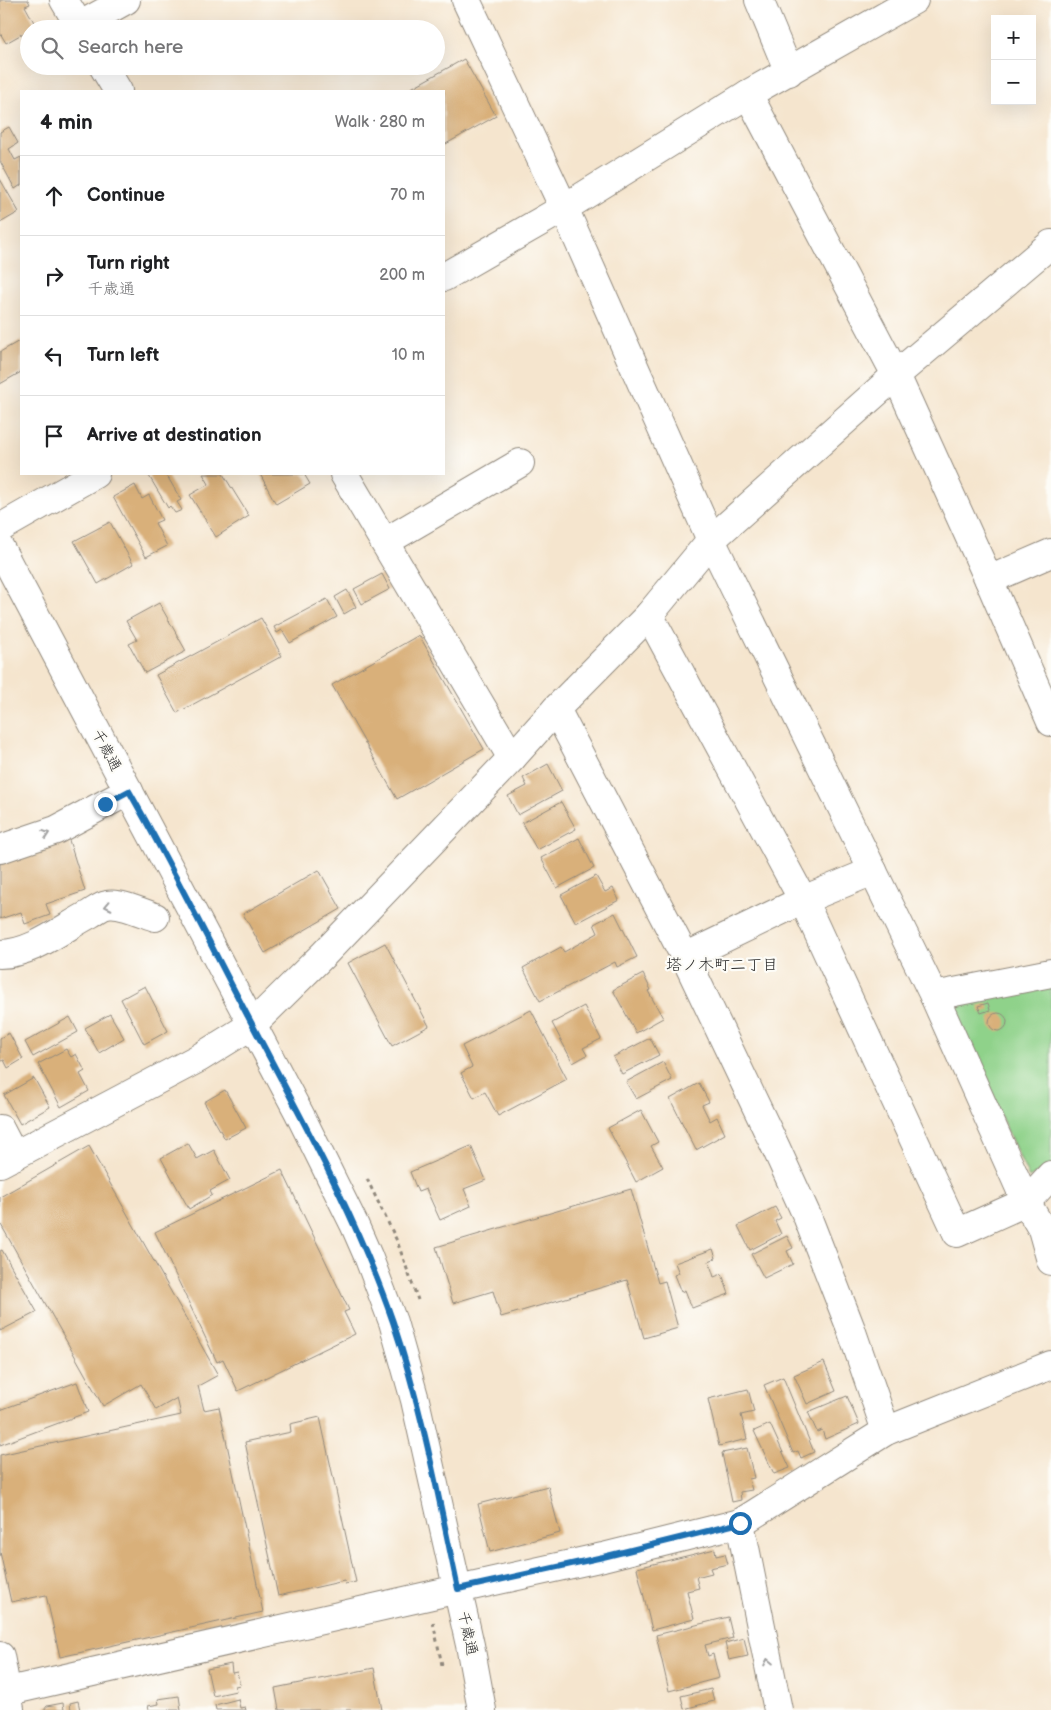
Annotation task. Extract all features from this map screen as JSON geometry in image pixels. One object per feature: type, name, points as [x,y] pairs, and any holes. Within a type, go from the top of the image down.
[{"type":"street","points":[[64,0],[75,20]]},
{"type":"street","points":[[93,20],[126,0]]},
{"type":"street","points":[[466,0],[564,208],[711,540],[934,996],[1026,1202],[1042,1229],[1051,1262]]},
{"type":"street","points":[[759,0],[789,72]]},
{"type":"street","points":[[445,275],[564,208],[748,94],[914,0]]},
{"type":"street","points":[[108,75],[117,90]]},
{"type":"street","points":[[748,94],[896,375],[1051,722]]},
{"type":"street","points":[[0,1129],[7,1159],[199,1058],[252,1025],[324,954],[512,758],[556,709],[650,615],[711,540],[896,375],[1051,244]]},
{"type":"street","points":[[385,542],[520,463]]},
{"type":"street","points":[[0,528],[94,475]]},
{"type":"street","points":[[345,475],[512,758]]},
{"type":"street","name":"千歳通","points":[[0,548],[308,1130],[354,1224],[393,1322],[416,1400],[458,1589],[482,1710]]},
{"type":"street","points":[[989,580],[1051,552]]},
{"type":"street","points":[[650,615],[803,900],[957,1233],[1026,1202],[1051,1175]]},
{"type":"street","points":[[556,709],[684,957],[808,1216],[851,1329],[886,1431]]},
{"type":"street","points":[[0,849],[56,830],[129,791]]},
{"type":"street","points":[[684,957],[803,900],[873,872]]},
{"type":"street","points":[[0,954],[8,954],[44,942],[66,927],[107,905],[118,905],[155,917]]},
{"type":"street","points":[[0,939],[36,929],[66,927]]},
{"type":"street","points":[[934,996],[1051,973]]},
{"type":"street","points":[[0,1656],[6,1698],[740,1523],[886,1431],[1051,1365]]},
{"type":"street","points":[[740,1523],[778,1710]]},
{"type":"path","points":[[416,1599],[419,1610],[428,1612],[431,1616],[443,1668]]},
{"type":"green space","points":[[1051,981],[1051,1166],[1029,1178],[952,1010],[957,1000]]},
{"type":"building","points":[[0,0],[28,0],[30,4],[25,6],[33,20],[20,20],[20,35],[6,43],[0,33]]},
{"type":"building","points":[[464,59],[496,116],[445,144],[445,90],[408,90],[435,75],[445,75],[445,69]]},
{"type":"building","points":[[9,127],[18,143],[9,149],[15,160],[20,158],[20,186],[15,189],[0,161],[0,132]]},
{"type":"building","points":[[0,179],[19,212],[0,223]]},
{"type":"building","points":[[20,341],[20,373],[0,384],[0,352]]},
{"type":"building","points":[[167,475],[181,500],[177,502],[182,510],[175,513],[170,506],[168,508],[149,476]]},
{"type":"building","points":[[204,475],[224,475],[249,516],[216,537],[190,495],[209,484]]},
{"type":"building","points":[[261,475],[305,475],[310,484],[276,504]]},
{"type":"building","points":[[135,485],[142,499],[149,495],[162,520],[155,523],[167,546],[146,557],[113,497]]},
{"type":"building","points":[[110,522],[133,564],[98,584],[74,541]]},
{"type":"building","points":[[382,574],[390,589],[362,604],[354,589]]},
{"type":"building","points":[[347,590],[356,607],[344,614],[335,597]]},
{"type":"building","points":[[327,599],[337,617],[290,643],[282,630],[277,633],[274,627]]},
{"type":"building","points":[[159,603],[186,651],[145,673],[129,644],[137,640],[126,621]]},
{"type":"building","points":[[261,618],[282,656],[177,713],[156,675]]},
{"type":"building","points":[[419,635],[484,749],[397,799],[332,685]]},
{"type":"building","points":[[548,764],[562,791],[518,815],[508,796],[527,786],[523,778]]},
{"type":"building","points":[[561,802],[576,829],[537,850],[522,823]]},
{"type":"building","points":[[68,837],[85,891],[46,904],[50,915],[25,924],[21,912],[0,919],[0,859]]},
{"type":"building","points":[[579,838],[594,868],[557,888],[541,858]]},
{"type":"building","points":[[319,870],[341,909],[265,953],[243,914]]},
{"type":"building","points":[[596,876],[605,892],[613,888],[619,900],[576,923],[561,895]]},
{"type":"building","points":[[615,913],[637,957],[617,967],[615,962],[540,1001],[523,968],[561,947],[564,952],[598,933],[594,924]]},
{"type":"building","points":[[385,943],[429,1026],[392,1046],[348,963]]},
{"type":"building","points":[[643,974],[651,990],[648,991],[663,1018],[636,1033],[613,990]]},
{"type":"building","points":[[145,986],[168,1031],[144,1044],[121,999]]},
{"type":"building","points":[[988,1003],[990,1010],[981,1013],[978,1006]]},
{"type":"building","points":[[584,1006],[601,1039],[583,1048],[587,1055],[573,1063],[552,1023]]},
{"type":"building","points":[[531,1010],[567,1079],[498,1116],[485,1092],[474,1098],[461,1073],[472,1067],[462,1046]]},
{"type":"building","points":[[998,1013],[1004,1016],[1007,1022],[1004,1028],[998,1031],[992,1028],[989,1022],[992,1016]]},
{"type":"building","points":[[110,1014],[124,1038],[99,1053],[85,1028]]},
{"type":"building","points":[[70,1017],[78,1032],[33,1057],[25,1042]]},
{"type":"building","points":[[9,1033],[23,1059],[8,1068],[4,1060],[0,1062],[0,1038]]},
{"type":"building","points":[[650,1038],[659,1055],[622,1074],[613,1057]]},
{"type":"building","points":[[66,1049],[71,1057],[76,1054],[85,1071],[80,1074],[89,1091],[61,1107],[38,1064]]},
{"type":"building","points":[[663,1062],[672,1080],[636,1099],[626,1082]]},
{"type":"building","points":[[34,1078],[50,1107],[20,1124],[4,1095]]},
{"type":"building","points":[[699,1083],[709,1102],[702,1105],[710,1121],[717,1117],[725,1134],[696,1150],[670,1099]]},
{"type":"building","points":[[225,1090],[246,1128],[225,1139],[204,1102]]},
{"type":"building","points":[[641,1110],[658,1142],[651,1146],[663,1167],[636,1182],[608,1128]]},
{"type":"building","points":[[188,1143],[197,1159],[214,1150],[230,1180],[210,1191],[212,1195],[189,1209],[161,1158]]},
{"type":"building","points":[[89,1146],[218,1375],[198,1386],[204,1410],[219,1407],[263,1612],[60,1657],[46,1595],[11,1602],[0,1552],[0,1455],[181,1415],[177,1398],[156,1410],[141,1384],[103,1406],[0,1223],[0,1197]]},
{"type":"building","points":[[471,1146],[486,1180],[464,1189],[471,1206],[440,1220],[426,1189],[418,1192],[410,1172]]},
{"type":"building","points":[[282,1170],[349,1310],[344,1312],[355,1334],[238,1391],[223,1359],[217,1362],[155,1232]]},
{"type":"building","points":[[631,1189],[658,1283],[665,1281],[678,1328],[644,1338],[627,1280],[501,1317],[493,1291],[453,1303],[436,1247]]},
{"type":"building","points":[[775,1207],[781,1218],[775,1221],[781,1234],[750,1250],[738,1226]]},
{"type":"building","points":[[787,1236],[793,1248],[787,1251],[793,1264],[764,1278],[751,1254]]},
{"type":"building","points":[[713,1249],[716,1258],[709,1261],[714,1277],[722,1274],[729,1294],[692,1308],[685,1290],[681,1292],[674,1275],[679,1273],[675,1263]]},
{"type":"building","points":[[2,1250],[37,1312],[0,1331],[0,1251]]},
{"type":"building","points":[[824,1362],[836,1391],[807,1404],[794,1375]]},
{"type":"building","points":[[783,1377],[814,1452],[801,1458],[798,1451],[793,1453],[764,1385]]},
{"type":"building","points":[[77,1382],[88,1412],[0,1445],[0,1410]]},
{"type":"building","points":[[748,1389],[754,1412],[741,1415],[747,1439],[719,1446],[708,1399]]},
{"type":"building","points":[[847,1396],[859,1424],[825,1439],[822,1430],[817,1432],[808,1412]]},
{"type":"building","points":[[320,1417],[356,1582],[345,1584],[344,1581],[278,1596],[245,1442],[291,1432],[290,1424]]},
{"type":"building","points":[[770,1424],[790,1468],[774,1474],[754,1431]]},
{"type":"building","points":[[747,1448],[754,1478],[749,1479],[752,1490],[740,1492],[741,1500],[732,1502],[722,1453]]},
{"type":"building","points":[[548,1486],[560,1533],[490,1552],[478,1504]]},
{"type":"building","points":[[715,1549],[716,1556],[725,1554],[728,1564],[710,1568],[712,1573],[696,1577],[699,1588],[687,1591],[694,1619],[652,1630],[637,1568]]},
{"type":"building","points":[[728,1617],[733,1638],[705,1645],[708,1656],[713,1654],[719,1678],[669,1691],[656,1635]]},
{"type":"building","points":[[744,1638],[748,1656],[729,1660],[725,1643]]},
{"type":"building","points":[[231,1664],[232,1673],[237,1672],[240,1685],[235,1686],[236,1691],[213,1696],[207,1669]]},
{"type":"building","points":[[374,1668],[382,1710],[279,1710],[275,1688]]},
{"type":"building","points":[[711,1689],[714,1701],[684,1709],[681,1696]]},
{"type":"building","points":[[179,1696],[181,1710],[149,1710],[148,1706],[159,1704],[158,1699]]},
{"type":"building","points":[[238,1699],[240,1708],[245,1707],[246,1710],[216,1710],[215,1705]]},
{"type":"building","points":[[78,1701],[80,1710],[71,1710],[70,1703]]},
{"type":"building","points":[[63,1703],[64,1710],[44,1710],[47,1706]]},
{"type":"district","name":"塔ノ木町二丁目","points":[[722,964]]},
{"type":"route","points":[[105,804],[129,791],[299,1113],[354,1224],[393,1322],[416,1400],[458,1589],[603,1557],[740,1523]]}]
